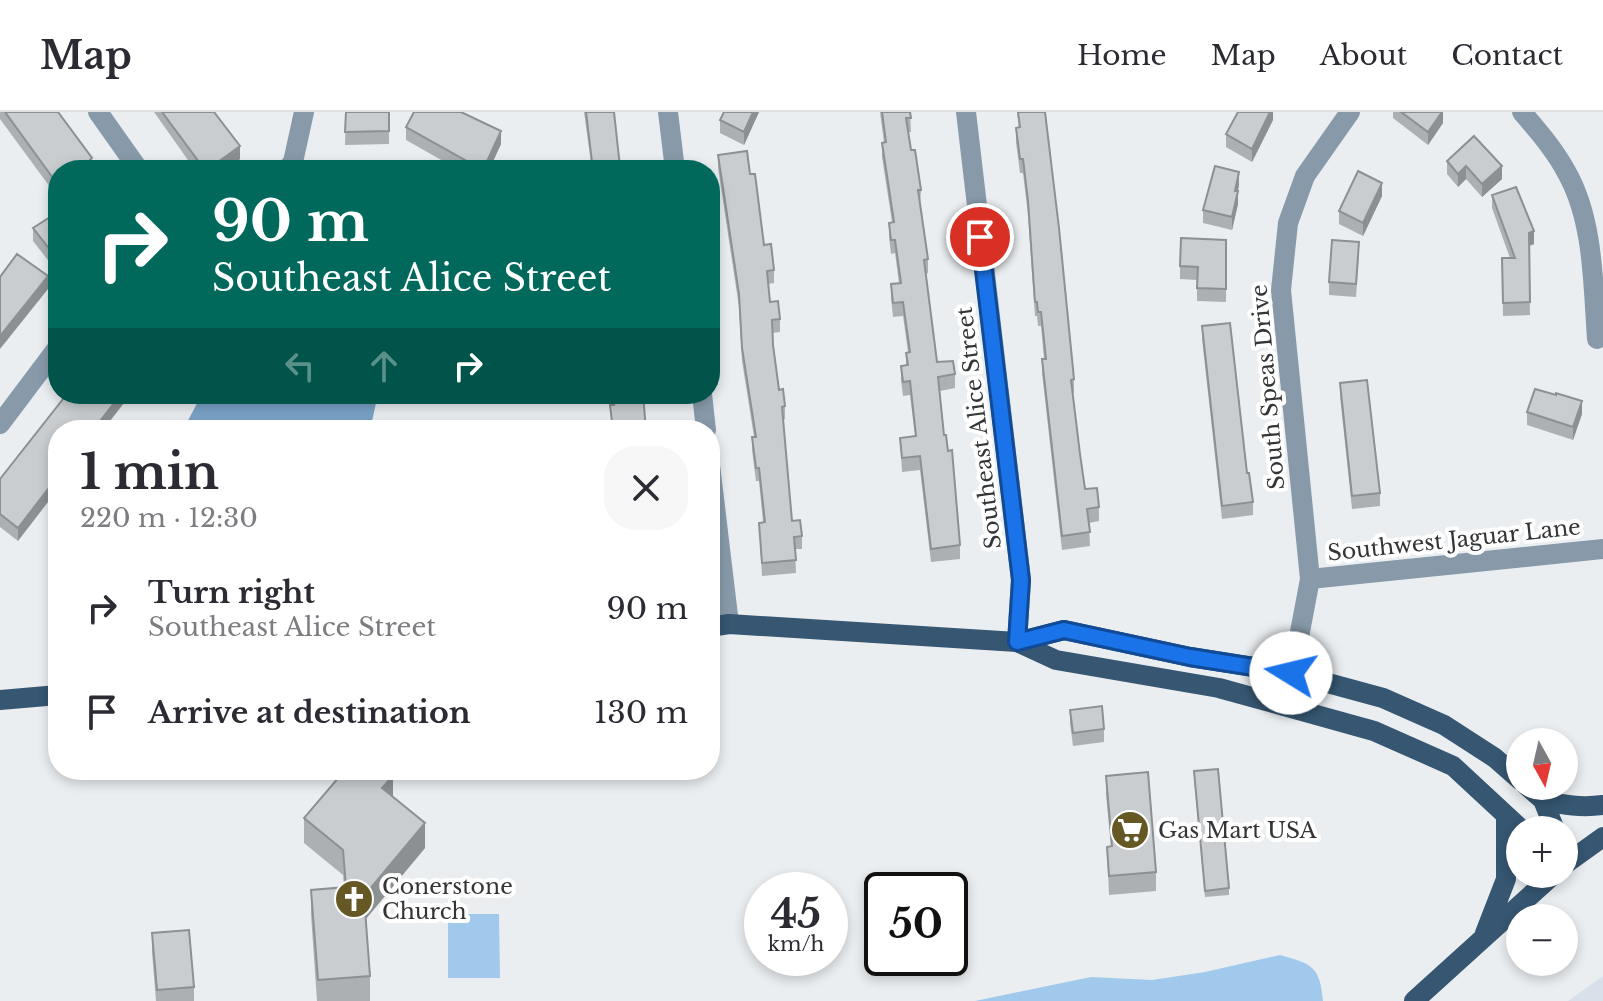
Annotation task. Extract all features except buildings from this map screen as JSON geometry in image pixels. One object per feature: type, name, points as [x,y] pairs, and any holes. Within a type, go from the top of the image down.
[{"type":"main road","points":[[720,625],[1017,642],[1064,630],[1190,657],[1291,673],[1383,698],[1444,725],[1506,768]]},
{"type":"main road","points":[[1017,642],[1056,660],[1219,688],[1374,731],[1453,766],[1506,816]]},
{"type":"main road","points":[[0,700],[48,696]]},
{"type":"main road","points":[[1555,800],[1575,807],[1603,805]]},
{"type":"main road","points":[[1578,853],[1603,837]]},
{"type":"main road","points":[[1482,940],[1506,879]]},
{"type":"main road","points":[[1414,1001],[1537,888]]},
{"type":"street","points":[[98,112],[132,160]]},
{"type":"street","points":[[297,160],[304,112]]},
{"type":"street","points":[[668,112],[674,160]]},
{"type":"street","name":"Southeast Alice Street","points":[[966,112],[1021,580],[1017,642]]},
{"type":"street","name":"South Speas Drive","points":[[1286,706],[1310,579],[1281,290],[1288,223],[1305,176],[1350,112]]},
{"type":"street","points":[[1522,112],[1548,142],[1569,175],[1583,212],[1593,279],[1597,339]]},
{"type":"street","points":[[0,424],[48,360]]},
{"type":"street","name":"Southwest Jaguar Lane","points":[[1310,579],[1603,549]]},
{"type":"shaded area","points":[[197,404],[376,404],[372,420],[188,420]]},
{"type":"shaded area","points":[[448,914],[499,914],[500,978],[448,978]]},
{"type":"shaded area","points":[[1280,955],[1313,969],[1320,981],[1323,1001],[975,1001],[1091,977],[1152,980]]},
{"type":"shaded area","points":[[1603,976],[1603,1001],[1568,1001]]},
{"type":"place","name":"Gas Mart USA","points":[[1130,830]]},
{"type":"place","name":"Conerstone Church","points":[[354,899]]},
{"type":"route","points":[[980,237],[1021,580],[1017,642],[1064,630],[1190,657],[1291,673]]}]
